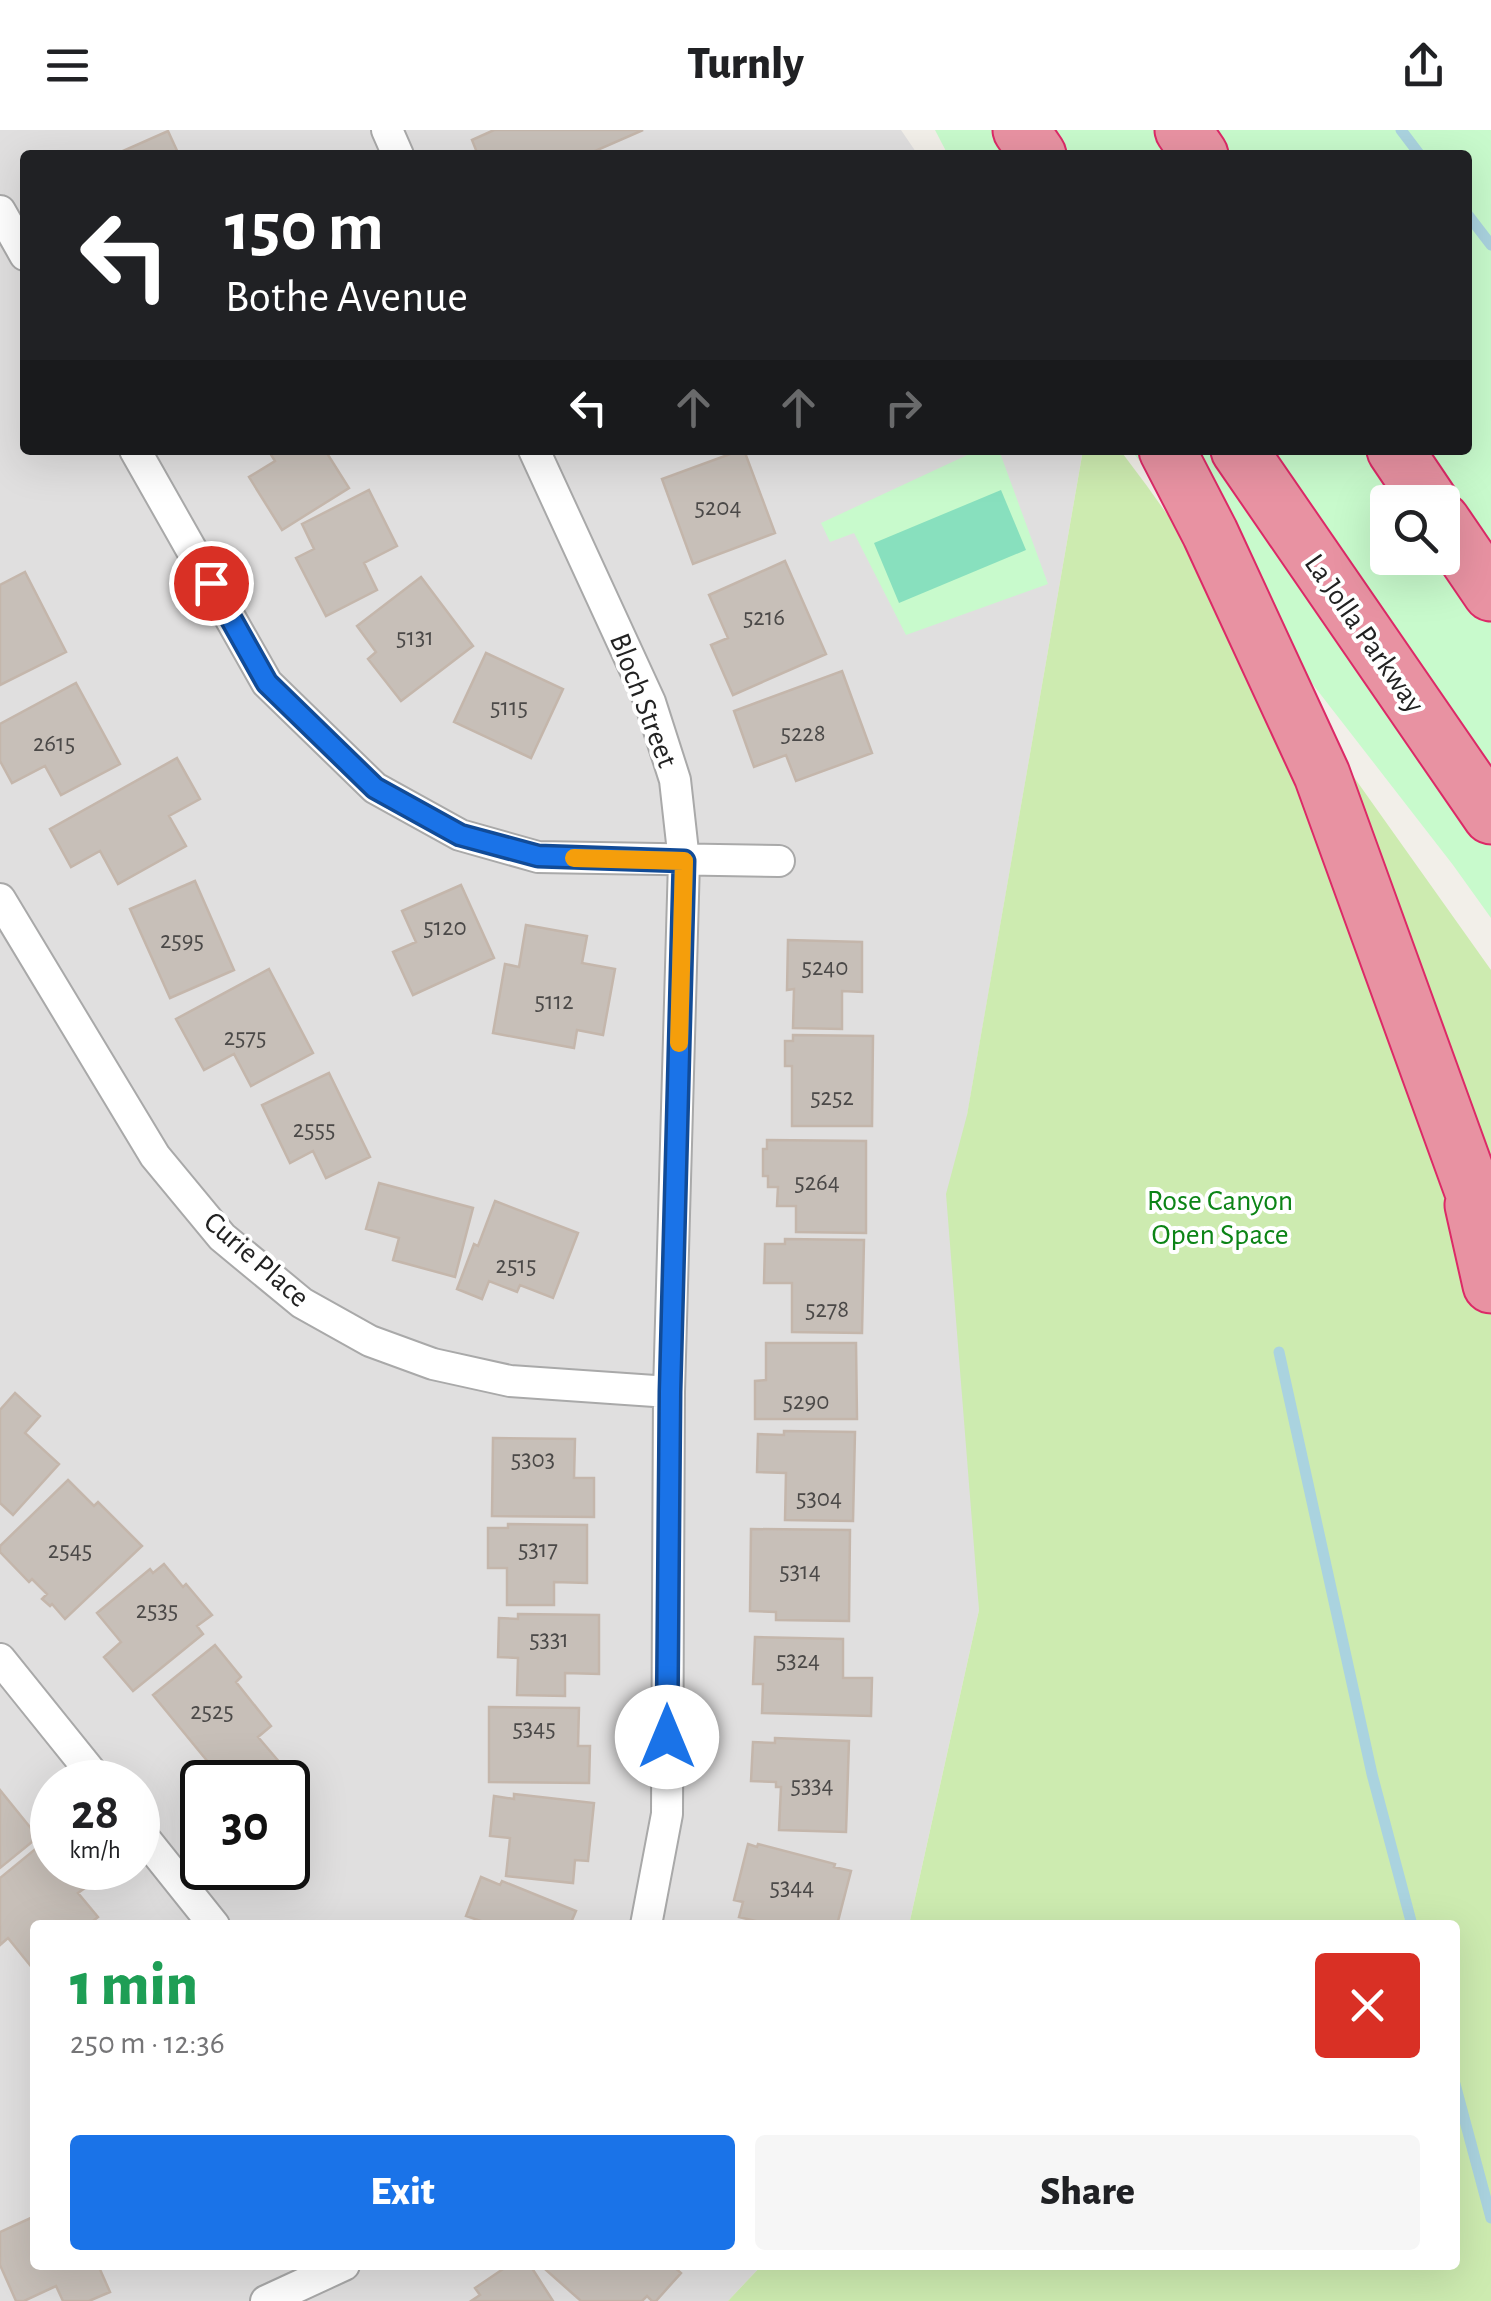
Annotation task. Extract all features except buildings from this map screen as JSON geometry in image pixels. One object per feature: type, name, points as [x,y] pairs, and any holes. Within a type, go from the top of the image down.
[{"type":"highway","points":[[1019,130],[1034,150]]},
{"type":"highway","points":[[1171,455],[1322,774],[1491,1241]]},
{"type":"highway","name":"La Jolla Parkway","points":[[1242,455],[1491,816]]},
{"type":"highway","points":[[1398,455],[1419,485]]},
{"type":"highway","points":[[1460,548],[1491,593]]},
{"type":"highway","points":[[1465,1168],[1491,1285]]},
{"type":"street","points":[[0,211],[20,246]]},
{"type":"street","points":[[138,455],[267,683],[375,788],[460,835],[538,856],[778,861]]},
{"type":"street","name":"Bloch Street","points":[[536,455],[650,702],[675,780],[684,861],[670,1392],[666,1814],[647,1920]]},
{"type":"street","name":"Curie Place","points":[[0,899],[155,1156],[222,1237],[302,1303],[370,1341],[433,1364],[510,1381],[670,1392]]},
{"type":"street","points":[[0,1659],[81,1760]]},
{"type":"street","points":[[160,1858],[210,1920]]},
{"type":"street","points":[[266,2301],[333,2270]]},
{"type":"shaded area","points":[[0,130],[901,130],[915,150],[20,150],[20,455],[1082,455],[967,1116],[979,1610],[910,1920],[30,1920],[30,2270],[757,2270],[728,2301],[0,2301]]},
{"type":"green space","points":[[935,130],[1491,130],[1491,918],[1135,455],[1472,455],[1472,150],[945,150]]},
{"type":"green space","points":[[967,455],[1001,455],[1048,584],[906,635],[854,533],[830,542],[821,523]]},
{"type":"green space","name":"Rose Canyon Open Space","points":[[1082,455],[1124,455],[1491,970],[1491,2301],[728,2301],[757,2270],[1460,2270],[1460,1920],[910,1920],[979,1610],[946,1194],[967,1115]]},
{"type":"green space","points":[[1001,490],[1026,550],[899,603],[874,543]]},
{"type":"waterway","points":[[1401,130],[1416,150]]},
{"type":"waterway","points":[[1472,220],[1491,245]]},
{"type":"waterway","points":[[1279,1352],[1372,1774],[1411,1920]]},
{"type":"waterway","points":[[1460,2103],[1491,2218]]},
{"type":"slow traffic","points":[[574,858],[684,861],[679,1043]]},
{"type":"route","points":[[211,583],[267,683],[375,788],[460,835],[538,856],[684,861],[670,1392],[667,1737]]}]
